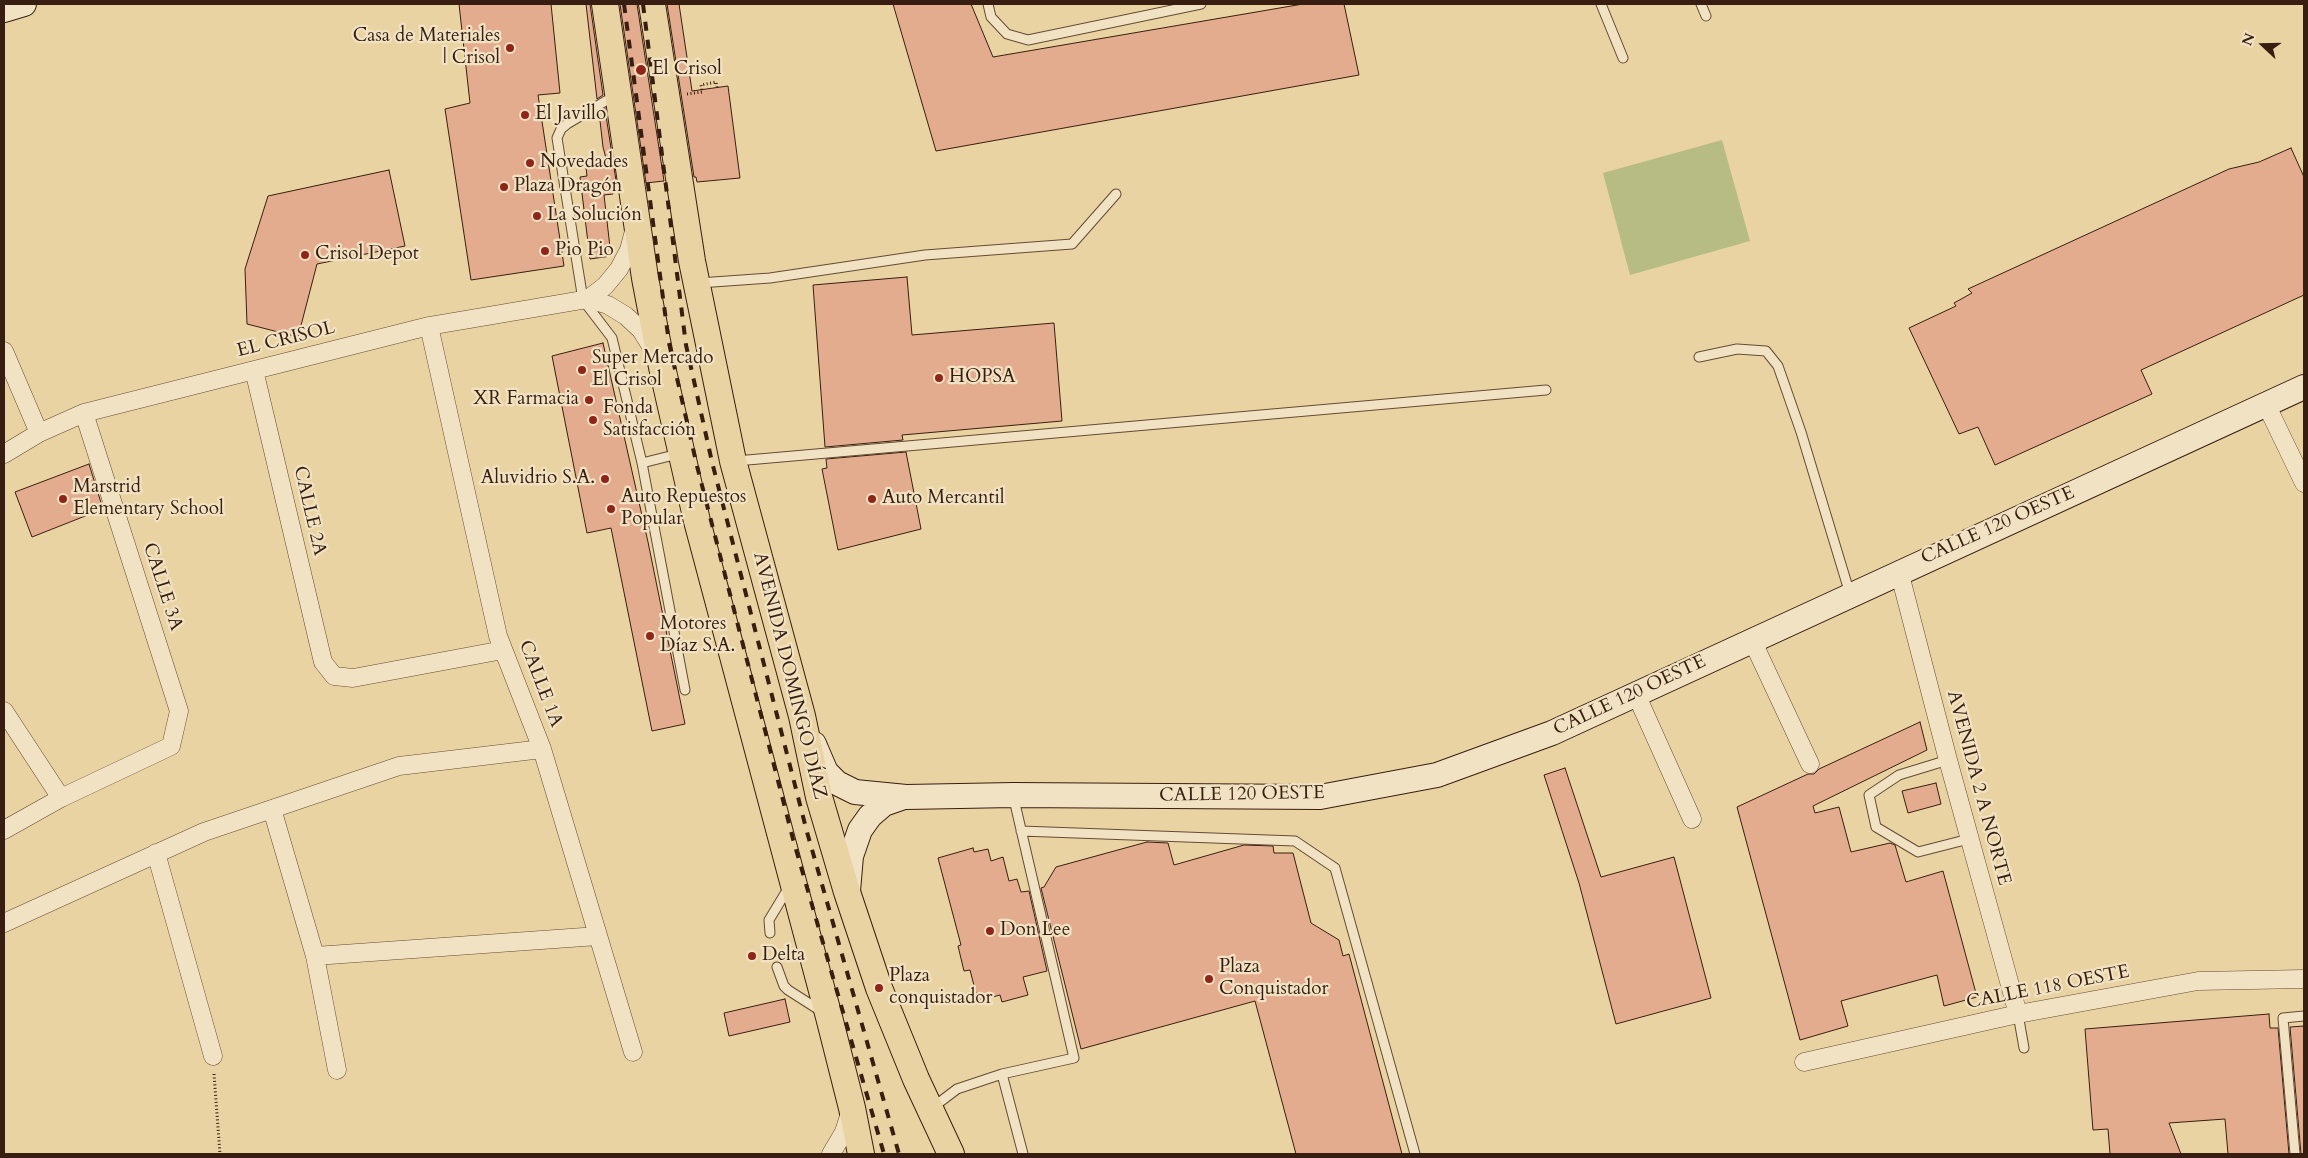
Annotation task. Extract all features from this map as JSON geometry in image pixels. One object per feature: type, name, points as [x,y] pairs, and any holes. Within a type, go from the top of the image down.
[{"type":"main road","points":[[605,4],[645,278],[662,367],[697,521],[829,1017],[852,1108],[861,1154]]},
{"type":"main road","name":"AVENIDA DOMINGO DÍAZ","points":[[652,4],[697,283],[733,461],[802,716],[819,797],[847,892],[879,988],[930,1110],[951,1154]]},
{"type":"street","points":[[4,10],[24,4]]},
{"type":"street","name":"EL CRISOL","points":[[4,454],[39,433],[84,413],[429,326],[586,299],[605,286],[622,263],[629,250],[635,230],[636,208]]},
{"type":"street","points":[[586,299],[608,305],[631,321],[641,330],[653,347],[662,367]]},
{"type":"street","name":"CALLE 1A","points":[[429,326],[503,650],[542,748],[633,1052]]},
{"type":"street","points":[[4,351],[39,433]]},
{"type":"street","name":"CALLE 2A","points":[[254,370],[323,662],[334,676],[353,678],[503,650]]},
{"type":"street","name":"CALLE 120 OESTE","points":[[802,716],[826,772],[837,783],[855,792],[906,797],[1012,795],[1320,797],[1437,775],[1552,733],[1899,571],[2304,386]]},
{"type":"street","points":[[2266,404],[2304,483]]},
{"type":"street","name":"CALLE 3A","points":[[61,798],[171,746],[179,711],[84,413]]},
{"type":"street","name":"AVENIDA 2 A NORTE","points":[[1899,571],[1969,840],[2018,1014]]},
{"type":"street","points":[[1752,640],[1810,764]]},
{"type":"street","points":[[1636,694],[1692,820]]},
{"type":"street","points":[[4,711],[61,798],[4,830]]},
{"type":"street","points":[[4,923],[204,832],[399,766],[542,748]]},
{"type":"street","name":"CALLE 120 OESTE","points":[[847,892],[851,856],[860,830],[870,816],[884,804],[906,797]]},
{"type":"street","points":[[272,809],[315,956],[337,1070]]},
{"type":"street","points":[[156,853],[213,1056]]},
{"type":"street","points":[[315,956],[598,936]]},
{"type":"street","name":"CALLE 118 OESTE","points":[[1804,1062],[2018,1014],[2198,981],[2304,979]]},
{"type":"street","points":[[831,1154],[844,1132],[852,1108]]},
{"type":"lane","points":[[988,4],[991,17],[1007,34],[1028,40],[1201,4]]},
{"type":"lane","points":[[1601,4],[1623,58]]},
{"type":"lane","points":[[1701,4],[1706,16]]},
{"type":"lane","points":[[619,94],[567,124],[561,129],[557,138],[586,299],[612,338],[642,463],[685,690]]},
{"type":"lane","points":[[697,283],[770,278],[925,255],[1072,244],[1116,194]]},
{"type":"lane","points":[[1698,357],[1737,349],[1766,351],[1778,366],[1802,432],[1850,594]]},
{"type":"lane","points":[[733,461],[1546,390]]},
{"type":"lane","points":[[642,463],[682,453]]},
{"type":"lane","points":[[1948,760],[1899,774],[1869,794],[1876,827],[1918,852],[1969,840]]},
{"type":"lane","points":[[930,1110],[957,1089],[1002,1074],[1074,1058],[1012,795]]},
{"type":"lane","points":[[1021,831],[1295,841],[1334,868],[1415,1154]]},
{"type":"lane","points":[[770,933],[769,920],[793,880]]},
{"type":"lane","points":[[777,967],[784,986],[788,990],[829,1017]]},
{"type":"lane","points":[[2018,1014],[2024,1048]]},
{"type":"lane","points":[[2295,1154],[2283,1018],[2304,1016]]},
{"type":"lane","points":[[1002,1074],[1023,1154]]},
{"type":"path","points":[[667,97],[702,92],[701,85],[716,82],[717,87]]},
{"type":"path","points":[[213,1056],[220,1154]]},
{"type":"green space","points":[[1722,140],[1750,241],[1630,275],[1603,173]]},
{"type":"building","name":"Plaza Dragón","points":[[459,4],[551,4],[560,93],[538,95],[564,266],[471,280],[445,109],[470,103]]},
{"type":"building","points":[[586,4],[590,4],[603,95],[597,99]]},
{"type":"building","points":[[620,4],[637,4],[664,181],[646,183]]},
{"type":"building","points":[[667,4],[679,4],[692,91],[728,86],[740,178],[697,182],[696,177],[694,177]]},
{"type":"building","points":[[893,4],[971,4],[993,57],[1303,4],[1344,4],[1359,75],[936,151]]},
{"type":"building","points":[[605,109],[617,187],[612,187],[613,194],[604,195],[611,256],[590,259],[580,177],[587,176],[586,168],[608,166],[603,147],[599,112]]},
{"type":"building","points":[[2291,148],[2304,177],[2304,295],[2141,370],[2152,394],[1995,465],[1978,427],[1959,434],[1909,328],[1956,306],[1954,303],[1972,293],[1968,289],[2229,169],[2259,162]]},
{"type":"building","name":"Crisol Depot","points":[[389,170],[405,246],[317,264],[298,337],[247,324],[245,269],[268,196]]},
{"type":"building","name":"HOPSA","points":[[907,277],[912,335],[1054,323],[1062,421],[902,435],[903,440],[825,447],[813,285]]},
{"type":"building","points":[[603,343],[648,542],[685,724],[652,731],[611,528],[587,533],[552,356]]},
{"type":"building","name":"Auto Mercantil","points":[[906,452],[921,529],[838,550],[822,469],[827,468],[826,459]]},
{"type":"building","name":"Marstrid Elementary School","points":[[89,464],[103,509],[32,537],[15,492]]},
{"type":"building","points":[[1920,722],[1927,750],[1813,806],[1815,813],[1839,807],[1851,852],[1890,843],[1895,845],[1906,882],[1943,871],[1977,997],[1944,1006],[1937,975],[1841,1001],[1848,1026],[1800,1040],[1737,807],[1808,774],[1814,774],[1819,769]]},
{"type":"building","points":[[1565,768],[1601,877],[1674,857],[1711,998],[1616,1024],[1579,883],[1544,775]]},
{"type":"building","points":[[1936,783],[1941,804],[1908,813],[1902,791]]},
{"type":"building","name":"Plaza Conquistador","points":[[1147,842],[1168,843],[1174,865],[1244,845],[1273,846],[1274,853],[1293,853],[1311,923],[1339,940],[1343,956],[1349,954],[1402,1154],[1296,1154],[1255,1001],[1081,1049],[1041,888],[1044,887],[1056,867]]},
{"type":"building","name":"Don Lee","points":[[973,848],[974,852],[988,849],[991,861],[1003,857],[1009,881],[1017,879],[1021,892],[1029,891],[1047,971],[1023,977],[1028,995],[1002,1002],[1000,995],[978,1001],[970,970],[964,971],[958,946],[961,945],[938,858]]},
{"type":"building","points":[[785,999],[790,1022],[729,1036],[724,1013]]},
{"type":"building","points":[[2269,1014],[2270,1028],[2278,1028],[2289,1154],[2228,1154],[2225,1119],[2169,1123],[2181,1154],[2110,1154],[2108,1129],[2093,1130],[2085,1029]]},
{"type":"building","points":[[2304,1026],[2304,1154],[2301,1154],[2290,1027]]},
{"type":"railway","points":[[624,4],[669,343],[697,466],[793,839],[884,1154]]},
{"type":"railway","points":[[643,4],[686,345],[712,462],[807,832],[899,1154]]},
{"type":"place","name":"Casa de Materiales | Crisol","points":[[510,48]]},
{"type":"place","name":"El Crisol","points":[[641,70]]},
{"type":"place","name":"El Javillo","points":[[525,115]]},
{"type":"place","name":"Novedades","points":[[530,163]]},
{"type":"place","name":"Plaza Dragón","points":[[504,187]]},
{"type":"place","name":"La Solución","points":[[537,216]]},
{"type":"place","name":"Pio Pio","points":[[545,251]]},
{"type":"place","name":"Crisol Depot","points":[[305,255]]},
{"type":"place","name":"Super Mercado El Crisol","points":[[582,370]]},
{"type":"place","name":"HOPSA","points":[[939,378]]},
{"type":"place","name":"XR Farmacia","points":[[589,400]]},
{"type":"place","name":"Fonda Satisfacción","points":[[593,420]]},
{"type":"place","name":"Aluvidrio S.A.","points":[[605,479]]},
{"type":"place","name":"Marstrid Elementary School","points":[[63,499]]},
{"type":"place","name":"Auto Mercantil","points":[[872,499]]},
{"type":"place","name":"Auto Repuestos Popular","points":[[611,509]]},
{"type":"place","name":"Motores Díaz S.A.","points":[[650,636]]},
{"type":"place","name":"Don Lee","points":[[990,931]]},
{"type":"place","name":"Delta","points":[[752,956]]},
{"type":"place","name":"Plaza Conquistador","points":[[1209,979]]},
{"type":"place","name":"Plaza conquistador","points":[[879,988]]}]
